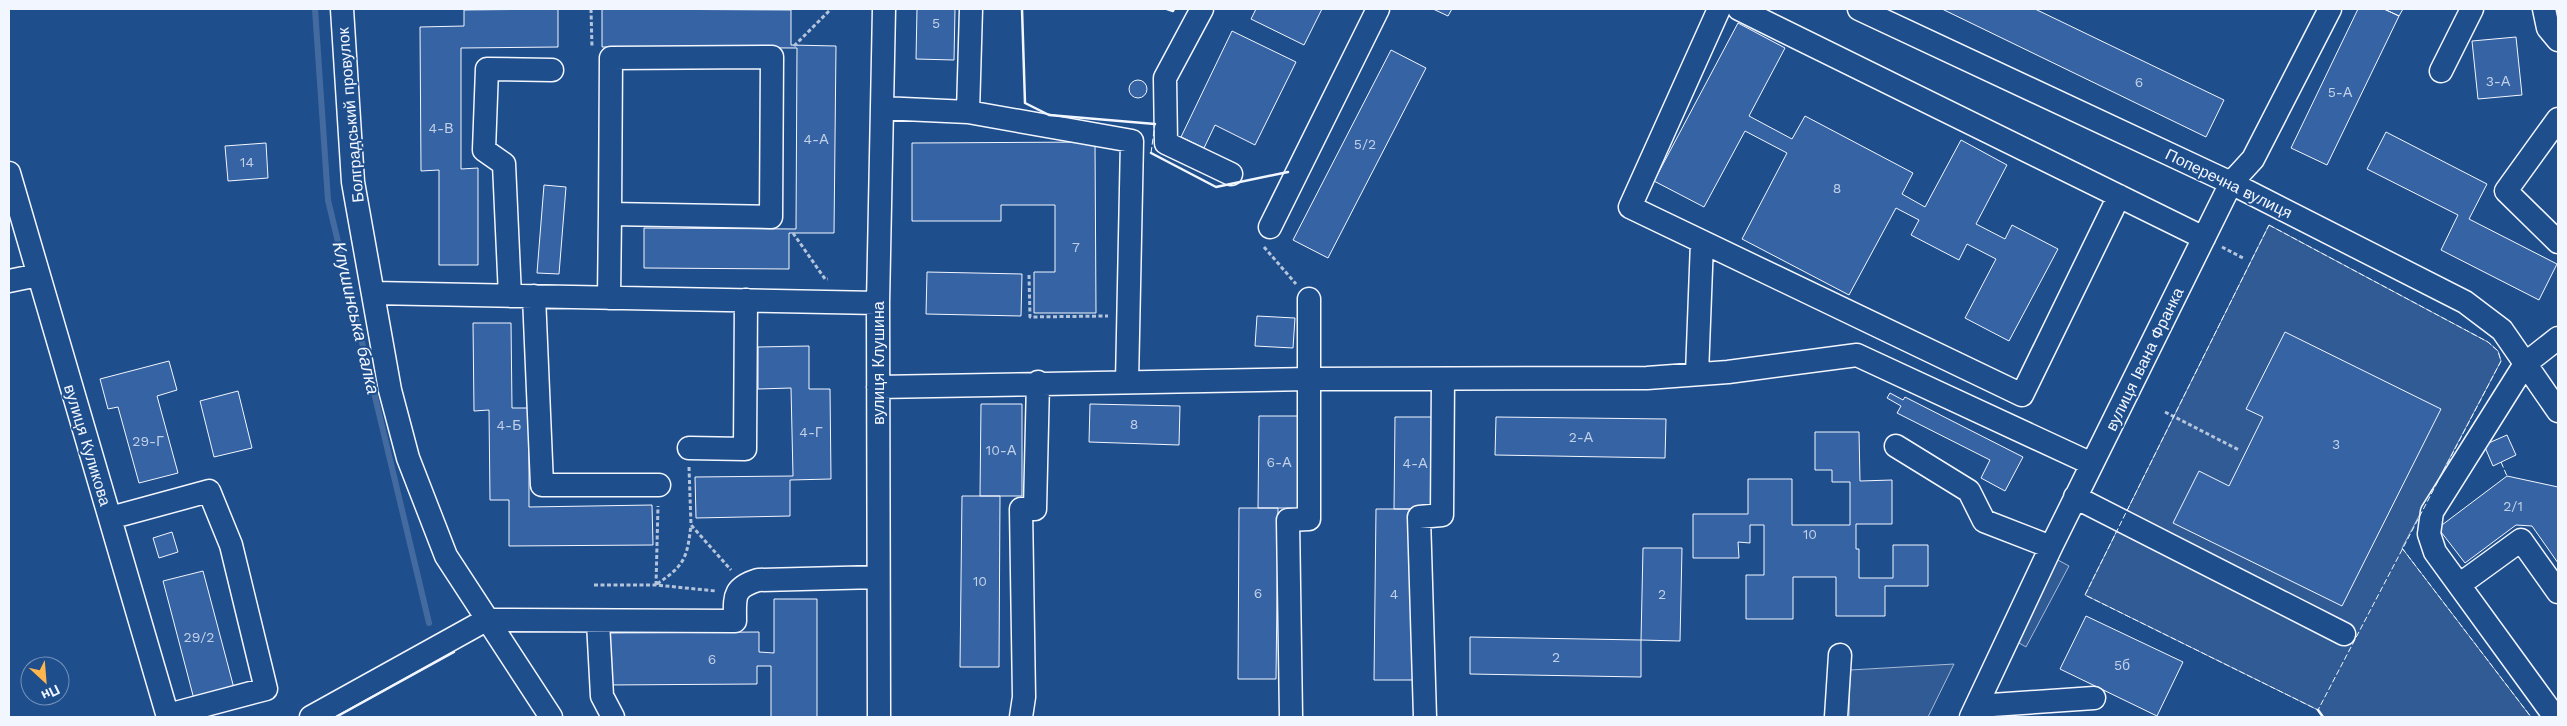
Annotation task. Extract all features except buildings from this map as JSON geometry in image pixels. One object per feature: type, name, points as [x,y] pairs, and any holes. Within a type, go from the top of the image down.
[{"type":"street","name":"Болградський провулок","points":[[342,9],[353,182],[390,390],[408,458],[446,556],[551,717]]},
{"type":"street","name":"вулиця Клушина","points":[[879,717],[878,303],[884,9]]},
{"type":"street","points":[[968,112],[971,9]]},
{"type":"street","points":[[1202,9],[1165,78],[1166,142],[1231,174]]},
{"type":"street","points":[[1270,227],[1378,9]]},
{"type":"street","points":[[1719,9],[1630,207],[2022,395],[2119,196]]},
{"type":"street","points":[[1739,9],[2213,243]]},
{"type":"street","name":"Поперечна вулиця","points":[[1859,9],[2231,183],[2465,302],[2502,330],[2558,411]]},
{"type":"street","name":"вулиця Івана Франка","points":[[1974,712],[2075,497],[2213,243],[2231,183],[2253,159],[2330,9]]},
{"type":"street","points":[[2441,70],[2472,9]]},
{"type":"street","points":[[2544,9],[2548,28],[2558,40]]},
{"type":"street","points":[[609,298],[611,58],[772,57],[771,216],[610,214]]},
{"type":"street","points":[[510,296],[504,164],[484,150],[487,69],[552,70]]},
{"type":"street","points":[[882,108],[968,112],[1132,141],[1127,382]]},
{"type":"street","points":[[2558,119],[2506,192],[2558,242]]},
{"type":"street","name":"вулиця Куликова","points":[[9,173],[168,716]]},
{"type":"street","points":[[1697,374],[1702,242]]},
{"type":"street","points":[[9,281],[38,275]]},
{"type":"street","points":[[374,293],[878,303]]},
{"type":"street","points":[[534,296],[542,485],[659,485]]},
{"type":"street","points":[[1291,717],[1288,520],[1310,519],[1310,299]]},
{"type":"street","points":[[689,448],[745,449],[746,300]]},
{"type":"street","points":[[2552,703],[2435,552],[2430,534],[2432,512],[2525,364],[2558,338]]},
{"type":"street","points":[[878,387],[1038,382],[1647,378],[1697,374],[1857,354],[2092,464]]},
{"type":"street","points":[[1425,717],[1419,517],[1442,515],[1442,379]]},
{"type":"street","points":[[1021,717],[1024,697],[1021,509],[1035,509],[1038,382]]},
{"type":"street","points":[[1896,446],[1969,491],[1984,521],[2051,547]]},
{"type":"street","points":[[110,518],[209,491],[231,545],[266,689],[168,716]]},
{"type":"street","points":[[2075,497],[2344,634]]},
{"type":"street","points":[[2459,585],[2521,540],[2558,592]]},
{"type":"street","points":[[311,717],[486,620],[598,622],[735,621],[739,589],[758,580],[878,577]]},
{"type":"street","points":[[598,622],[602,696],[613,717]]},
{"type":"street","points":[[1836,717],[1840,655]]},
{"type":"street","points":[[1974,712],[2094,698]]},
{"type":"path","points":[[591,9],[592,58],[611,58]]},
{"type":"path","points":[[794,46],[830,9]]},
{"type":"path","points":[[1270,227],[1262,244],[1310,299]]},
{"type":"path","points":[[793,233],[825,279],[834,280]]},
{"type":"path","points":[[2213,243],[2243,258]]},
{"type":"path","points":[[1029,275],[1030,317],[1129,316]]},
{"type":"path","points":[[2165,412],[2239,450]]},
{"type":"path","points":[[656,585],[679,569],[688,549],[691,524],[689,448]]},
{"type":"path","points":[[656,585],[659,485]]},
{"type":"path","points":[[691,524],[739,589]]},
{"type":"path","points":[[594,584],[739,589]]},
{"type":"shaded area","points":[[2269,225],[2488,342],[2498,351],[2501,361],[2402,548],[2531,717],[2323,717],[2318,710],[2085,595]]},
{"type":"shaded area","points":[[2056,559],[2069,566],[2026,647],[2014,640]]},
{"type":"shaded area","points":[[1954,664],[1928,717],[1849,717],[1850,670]]},
{"type":"waterway","name":"Клушинська балка","points":[[315,9],[328,200],[429,623]]},
{"type":"fence","points":[[1151,153],[1155,124]]},
{"type":"fence","points":[[2269,225],[2488,342],[2498,351],[2501,361],[2318,710],[2085,595],[2269,225]]},
{"type":"fence","points":[[2501,462],[2507,476]]},
{"type":"fence","points":[[2402,548],[2531,717]]},
{"type":"wall","points":[[1022,9],[1025,103],[1049,115],[1155,124]]},
{"type":"wall","points":[[1167,9],[1173,11],[1174,9]]},
{"type":"wall","points":[[1151,153],[1216,187],[1288,172]]},
{"type":"wall","points":[[336,717],[454,652]]},
{"type":"wall","points":[[2318,710],[2323,717]]}]
